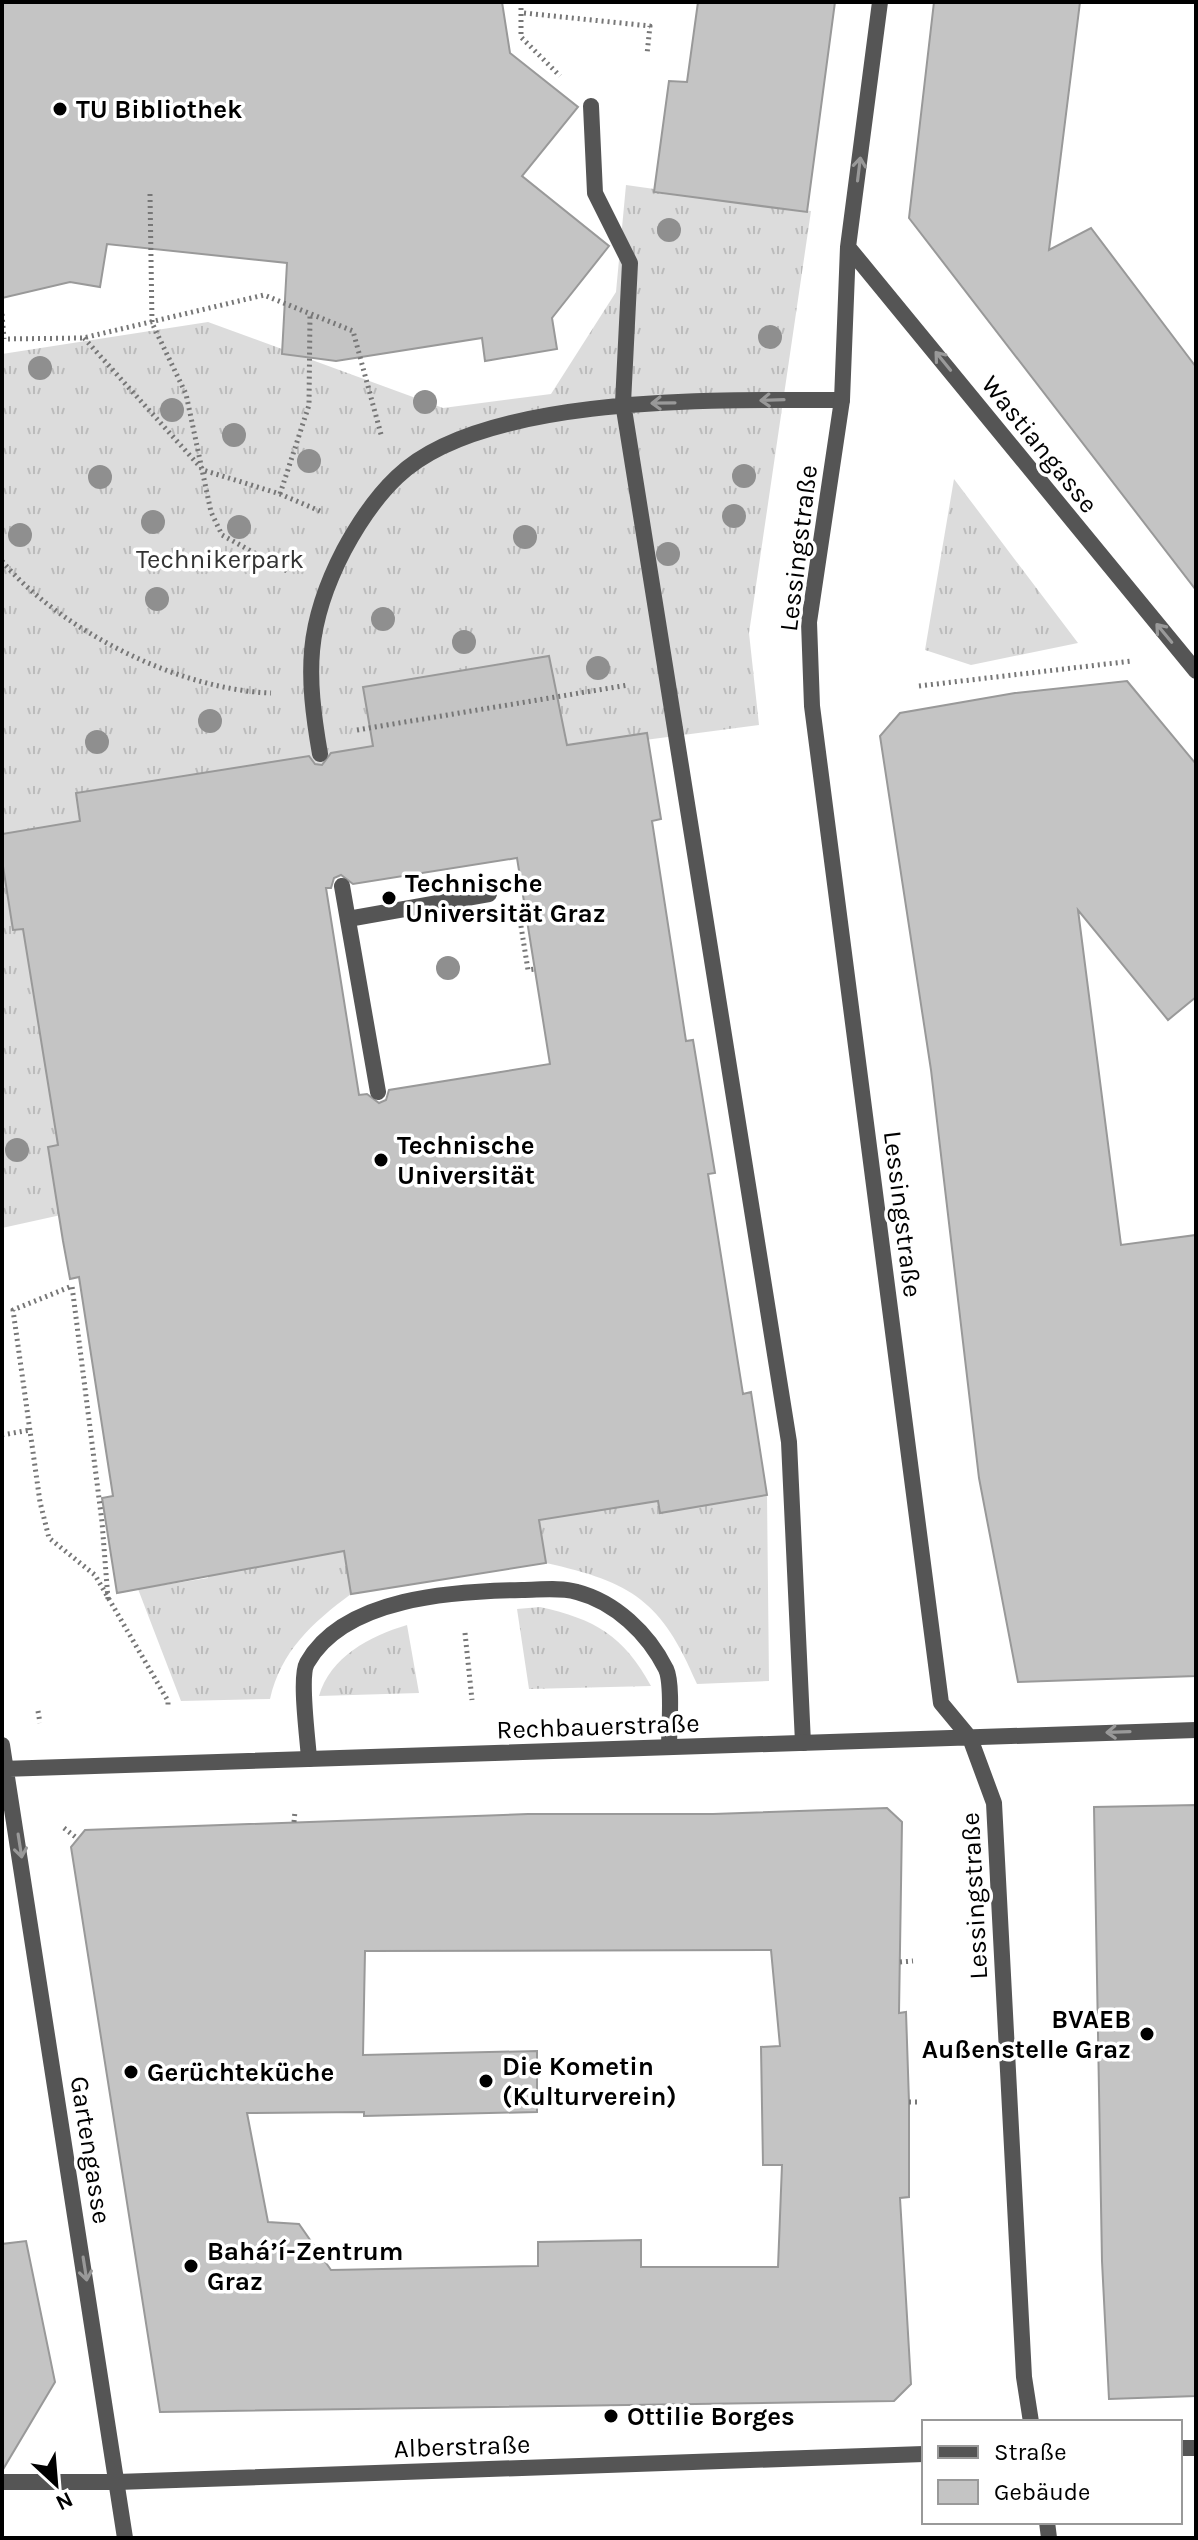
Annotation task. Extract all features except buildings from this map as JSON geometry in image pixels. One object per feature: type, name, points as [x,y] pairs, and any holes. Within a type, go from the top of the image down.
[{"type":"street","name":"Lessingstraße","points":[[880,2],[848,247],[842,400],[809,622],[812,706],[941,1703],[970,1738],[994,1803],[1024,2377],[1031,2420]]},
{"type":"street","points":[[591,106],[595,193],[630,263],[623,403],[789,1442],[803,1743]]},
{"type":"street","name":"Wastiangasse","points":[[848,247],[1196,671]]},
{"type":"street","points":[[320,754],[310,695],[311,643],[323,590],[356,527],[398,476],[433,452],[486,430],[623,403],[842,400]]},
{"type":"street","points":[[342,886],[378,1092]]},
{"type":"street","points":[[348,919],[489,894]]},
{"type":"street","points":[[309,1759],[305,1666],[327,1637],[352,1620],[381,1608],[458,1592],[486,1590],[574,1591],[603,1602],[624,1615],[668,1672],[669,1747]]},
{"type":"street","name":"Rechbauerstraße","points":[[5,1769],[1196,1730]]},
{"type":"street","name":"Gartengasse","points":[[2,1745],[125,2538]]},
{"type":"street","name":"Alberstraße","points":[[2,2482],[117,2482],[922,2454]]},
{"type":"path","points":[[521,2],[524,13],[521,37],[591,106]]},
{"type":"path","points":[[524,13],[650,26],[647,54]]},
{"type":"path","points":[[150,194],[152,323],[186,394],[211,512],[222,535],[323,590]]},
{"type":"path","points":[[2,314],[3,339],[83,338],[264,295],[310,313],[353,331],[386,452],[398,476]]},
{"type":"path","points":[[280,494],[309,405],[310,313]]},
{"type":"path","points":[[83,338],[203,470],[280,494],[356,527]]},
{"type":"path","points":[[2,561],[44,605],[89,635],[143,659],[199,679],[258,693],[310,695]]},
{"type":"path","points":[[919,686],[1135,661]]},
{"type":"path","points":[[317,737],[667,678]]},
{"type":"path","points":[[108,1599],[102,1522],[72,1286],[13,1310],[49,1538],[95,1575],[108,1599],[168,1701],[168,1708]]},
{"type":"path","points":[[2,1435],[30,1430]]},
{"type":"path","points":[[464,1630],[472,1700]]},
{"type":"path","points":[[294,1822],[295,1811]]},
{"type":"path","points":[[64,1828],[78,1839]]},
{"type":"path","points":[[900,1962],[913,1961]]},
{"type":"path","points":[[909,2102],[919,2102]]},
{"type":"green space","name":"Technikerpark","points":[[626,185],[811,211],[749,633],[759,725],[569,750],[563,727],[101,798],[79,1211],[2,1228],[2,354],[208,322],[443,408],[551,394],[616,292]]},
{"type":"green space","points":[[954,479],[1078,643],[971,665],[925,650]]},
{"type":"green space","points":[[767,1495],[769,1681],[697,1684],[671,1633],[657,1614],[641,1600],[601,1578],[546,1563],[539,1520],[658,1501],[661,1513]]},
{"type":"green space","points":[[344,1551],[351,1594],[300,1639],[282,1666],[270,1699],[181,1701],[138,1589],[208,1578],[208,1573]]},
{"type":"green space","points":[[540,1607],[577,1617],[606,1632],[630,1654],[651,1686],[529,1689],[517,1609]]},
{"type":"green space","points":[[407,1625],[419,1693],[319,1696],[332,1670],[353,1650],[379,1635]]},
{"type":"place","name":"TU Bibliothek","points":[[60,109]]},
{"type":"place","name":"Technische Universität Graz","points":[[389,898]]},
{"type":"place","name":"Technische Universität","points":[[381,1160]]},
{"type":"place","name":"BVAEB Außenstelle Graz","points":[[1147,2034]]},
{"type":"place","name":"Gerüchteküche","points":[[131,2072]]},
{"type":"place","name":"Die Kometin (Kulturverein)","points":[[486,2081]]},
{"type":"place","name":"Bahá’í-Zentrum Graz","points":[[191,2266]]},
{"type":"place","name":"Ottilie Borges","points":[[611,2416]]}]
